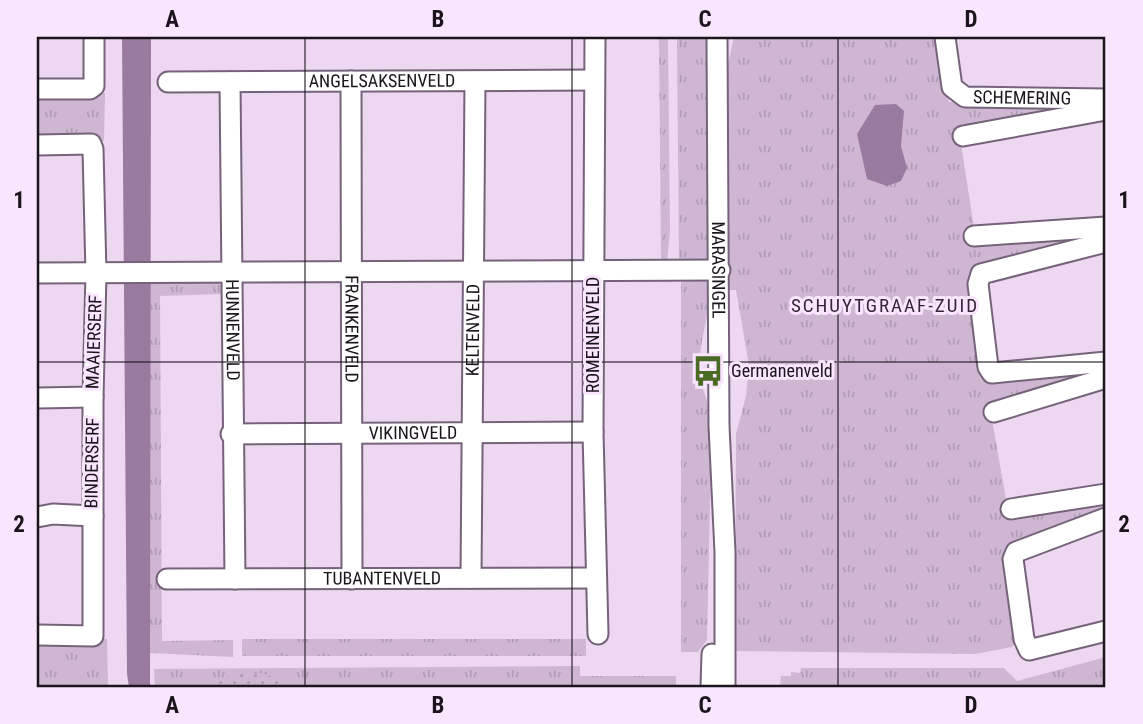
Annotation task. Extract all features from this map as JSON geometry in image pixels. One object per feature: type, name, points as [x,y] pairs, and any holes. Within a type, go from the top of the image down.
[{"type":"street","points":[[37,89],[90,89],[94,86],[94,37]]},
{"type":"street","name":"ROMEINENVELD","points":[[595,37],[593,432],[598,634]]},
{"type":"street","name":"MARASINGEL","points":[[717,37],[720,72],[721,467],[726,552],[725,687]]},
{"type":"street","name":"MARASINGEL","points":[[720,72],[729,37]]},
{"type":"street","name":"SCHEMERING","points":[[945,37],[952,87],[965,97],[1106,99]]},
{"type":"street","name":"ANGELSAKSENVELD","points":[[168,82],[594,80]]},
{"type":"street","name":"FRANKENVELD","points":[[351,81],[352,579]]},
{"type":"street","name":"KELTENVELD","points":[[471,578],[475,81]]},
{"type":"street","name":"HUNNENVELD","points":[[230,82],[231,434],[235,579]]},
{"type":"street","name":"SCHEMERING","points":[[963,136],[1106,110]]},
{"type":"street","name":"MAAIERSERF","points":[[37,145],[91,144],[96,274],[93,397],[37,398]]},
{"type":"street","points":[[974,236],[1106,227]]},
{"type":"street","points":[[1106,242],[981,274],[978,284],[988,367],[992,373],[999,375],[1106,362]]},
{"type":"street","points":[[37,273],[720,270]]},
{"type":"street","points":[[994,412],[1106,378]]},
{"type":"street","name":"BINDERSERF","points":[[37,517],[53,514],[93,516],[93,397]]},
{"type":"street","name":"VIKINGVELD","points":[[231,434],[593,432]]},
{"type":"street","name":"MARASINGEL","points":[[711,687],[714,552],[721,467]]},
{"type":"street","points":[[1011,509],[1106,494]]},
{"type":"street","points":[[37,635],[93,636],[93,516]]},
{"type":"street","points":[[1106,518],[1016,552],[1013,559],[1024,639],[1029,650],[1106,631]]},
{"type":"street","name":"TUBANTENVELD","points":[[167,579],[596,578]]},
{"type":"green space","points":[[659,37],[668,37],[670,232],[667,261],[661,261]]},
{"type":"green space","points":[[677,37],[712,37],[714,246],[708,264],[679,265]]},
{"type":"green space","points":[[734,37],[941,37],[949,102],[1100,103],[959,131],[974,228],[1106,232],[972,276],[985,379],[1106,365],[1106,374],[990,408],[1009,516],[1106,498],[1106,511],[1008,547],[1019,637],[1012,647],[975,654],[735,651],[736,434],[746,396],[749,365],[736,290],[728,290],[727,69]]},
{"type":"green space","points":[[105,93],[104,141],[37,141],[37,94]]},
{"type":"green space","points":[[218,280],[223,288],[221,294],[160,296],[162,641],[233,640],[233,657],[150,653],[148,282]]},
{"type":"green space","points":[[702,280],[711,283],[700,362],[701,378],[712,413],[707,640],[698,652],[681,652],[681,282]]},
{"type":"green space","points":[[37,639],[107,639],[108,687],[37,687]]},
{"type":"green space","points":[[242,639],[586,639],[586,656],[242,656]]},
{"type":"green space","points":[[1106,657],[1106,687],[780,687],[781,676],[791,676],[791,672],[800,673],[801,668],[1004,668],[1017,681]]},
{"type":"green space","points":[[580,666],[580,676],[676,676],[676,687],[155,687],[154,669]]},
{"type":"green space","points":[[262,673],[278,679],[287,687],[211,687],[232,674]]},
{"type":"shaded area","points":[[122,37],[151,37],[150,687],[129,687],[127,674]]},
{"type":"shaded area","points":[[896,104],[904,111],[901,146],[907,168],[901,181],[887,186],[867,179],[857,134],[875,105]]},
{"type":"place","name":"Germanenveld","points":[[708,371]]},
{"type":"district","name":"SCHUYTGRAAF-ZUID","points":[[885,305]]}]
